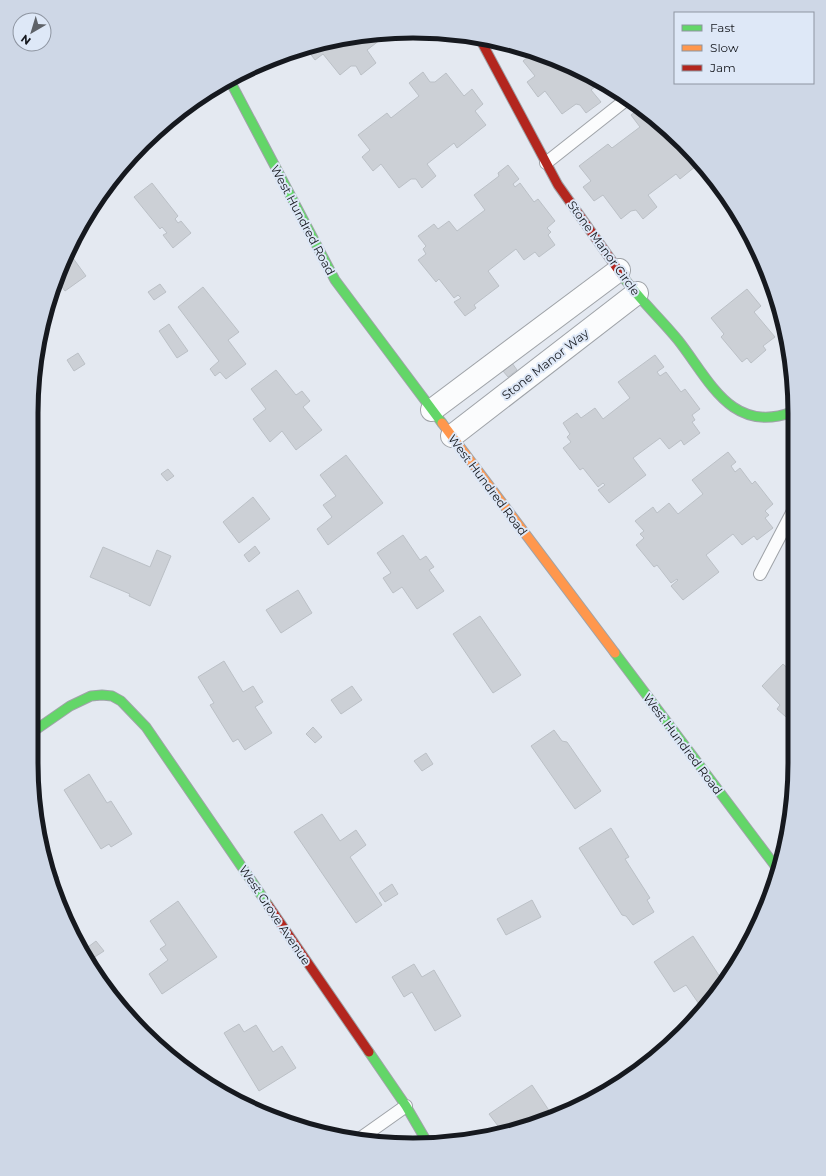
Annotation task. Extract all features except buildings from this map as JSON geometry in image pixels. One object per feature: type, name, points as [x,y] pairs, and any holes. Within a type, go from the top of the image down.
[{"type":"street","name":"Stone Manor Circle","points":[[483,44],[558,185],[619,270],[678,340],[704,377],[718,393],[738,411],[762,418],[788,414]]},
{"type":"street","name":"West Hundred Road","points":[[232,85],[335,280],[774,864]]},
{"type":"street","points":[[432,410],[619,270]]},
{"type":"street","name":"Stone Manor Way","points":[[452,436],[637,293]]},
{"type":"street","name":"West Grove Avenue","points":[[38,728],[82,699],[97,694],[114,696],[131,710],[146,727],[406,1106],[424,1138]]},
{"type":"lane","points":[[546,163],[622,102]]},
{"type":"lane","points":[[760,574],[788,521]]},
{"type":"lane","points":[[365,1135],[406,1106]]},
{"type":"traffic: fast","points":[[232,85],[335,280],[442,423]]},
{"type":"traffic: fast","points":[[624,278],[678,340],[712,386],[737,410],[753,416],[771,417],[788,413]]},
{"type":"traffic: fast","points":[[615,653],[774,864]]},
{"type":"traffic: fast","points":[[38,728],[70,706],[91,696],[112,696],[121,701],[146,727],[268,905]]},
{"type":"traffic: fast","points":[[369,1052],[406,1106],[424,1138]]},
{"type":"traffic: slow","points":[[442,423],[615,653]]},
{"type":"traffic: jam","points":[[483,44],[558,185],[624,278]]},
{"type":"traffic: jam","points":[[268,905],[369,1052]]}]
